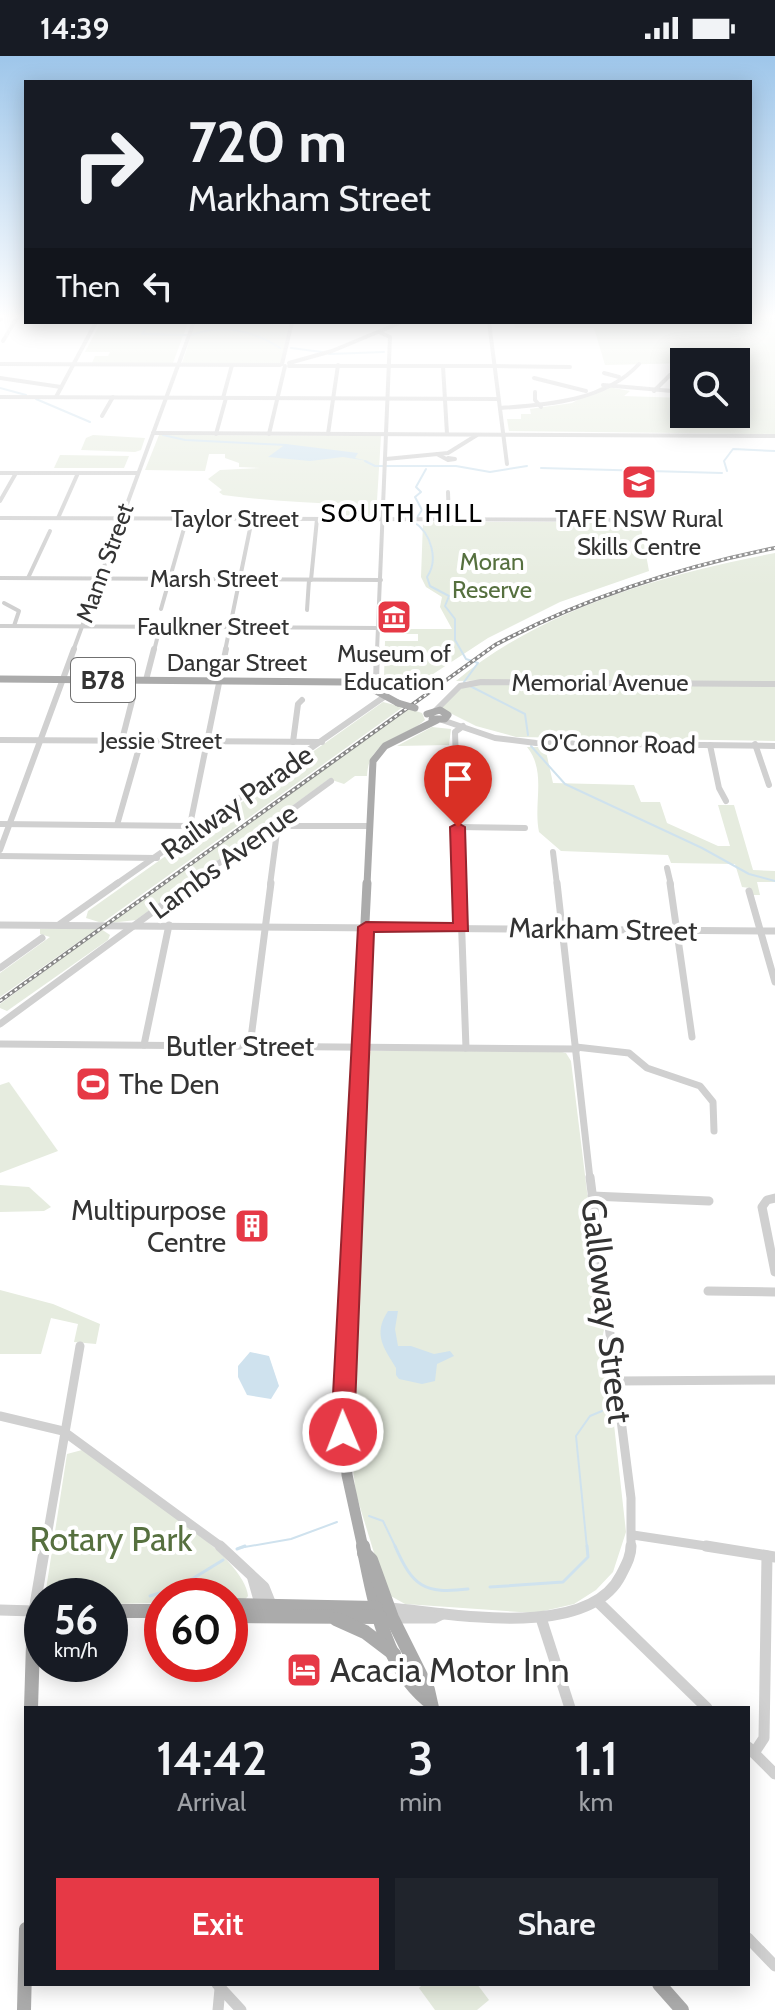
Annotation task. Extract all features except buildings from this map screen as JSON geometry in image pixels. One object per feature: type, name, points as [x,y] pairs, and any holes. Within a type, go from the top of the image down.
[{"type":"main road","name":"Dangar Street","points":[[0,679],[345,682],[367,686],[384,697],[431,715]]},
{"type":"main road","points":[[430,1704],[428,1690],[384,1613],[362,1563],[364,1553],[347,1475],[342,1418],[376,755],[431,715]]},
{"type":"main road","points":[[248,1608],[331,1617],[384,1613]]},
{"type":"main road","points":[[248,1614],[267,1611],[384,1613]]},
{"type":"main road","points":[[384,1613],[397,1656],[418,1696],[430,1704]]},
{"type":"main road","points":[[331,1617],[365,1632],[397,1656]]},
{"type":"main road","points":[[31,1706],[33,1682]]},
{"type":"main road","points":[[24,2010],[25,1986]]},
{"type":"main road","points":[[661,1986],[682,2010]]},
{"type":"street","points":[[102,416],[108,405]]},
{"type":"street","name":"Mann Street","points":[[0,853],[163,405]]},
{"type":"street","points":[[216,434],[223,405]]},
{"type":"street","points":[[269,434],[275,405]]},
{"type":"street","points":[[328,434],[333,405]]},
{"type":"street","points":[[376,681],[388,405]]},
{"type":"street","points":[[445,405],[447,434]]},
{"type":"street","points":[[507,464],[500,408],[554,405]]},
{"type":"street","points":[[153,433],[775,436]]},
{"type":"street","points":[[385,463],[437,454],[472,441],[477,435]]},
{"type":"street","points":[[437,454],[448,458]]},
{"type":"street","points":[[0,473],[138,473]]},
{"type":"street","points":[[0,501],[16,473]]},
{"type":"street","points":[[58,518],[78,473]]},
{"type":"street","points":[[448,492],[449,520]]},
{"type":"street","name":"Taylor Street","points":[[0,518],[661,520]]},
{"type":"street","points":[[161,609],[187,518]]},
{"type":"street","points":[[190,825],[252,519]]},
{"type":"street","points":[[307,610],[317,519]]},
{"type":"street","points":[[28,578],[50,531]]},
{"type":"street","name":"Marsh Street","points":[[0,578],[381,580]]},
{"type":"street","points":[[4,603],[19,611],[14,626]]},
{"type":"street","name":"Faulkner Street","points":[[0,626],[379,628]]},
{"type":"street","points":[[146,680],[160,627]]},
{"type":"street","points":[[367,686],[376,681],[406,681]]},
{"type":"street","name":"Memorial Avenue","points":[[431,715],[460,686],[481,682],[775,684]]},
{"type":"street","name":"Railway Parade","points":[[60,924],[384,697]]},
{"type":"street","points":[[293,742],[298,704],[302,700]]},
{"type":"street","points":[[122,740],[132,703]]},
{"type":"street","name":"O'Connor Road","points":[[431,715],[490,737],[527,743],[755,744]]},
{"type":"street","points":[[461,726],[455,732],[466,1048]]},
{"type":"street","name":"O'Connor Road","points":[[461,726],[519,739],[775,744]]},
{"type":"street","name":"Jessie Street","points":[[0,740],[323,742]]},
{"type":"street","points":[[117,825],[141,741]]},
{"type":"street","points":[[755,744],[769,785]]},
{"type":"street","points":[[710,745],[719,788],[726,801]]},
{"type":"street","name":"Lambs Avenue","points":[[0,1024],[331,781]]},
{"type":"street","points":[[0,824],[202,826]]},
{"type":"street","points":[[273,826],[370,826]]},
{"type":"street","points":[[250,1046],[277,832],[273,826]]},
{"type":"street","points":[[458,827],[525,828]]},
{"type":"street","name":"Galloway Street","points":[[384,1613],[434,1618],[442,1614],[541,1618],[576,1610],[597,1601],[624,1571],[633,1535],[618,1381],[592,1196],[553,852]]},
{"type":"street","points":[[0,853],[157,858]]},
{"type":"street","points":[[667,868],[686,983],[684,1003],[692,1037]]},
{"type":"street","points":[[749,891],[775,982]]},
{"type":"street","points":[[88,905],[83,916],[93,925]]},
{"type":"street","name":"Markham Street","points":[[0,925],[93,925]]},
{"type":"street","name":"Markham Street","points":[[47,925],[775,931]]},
{"type":"street","points":[[144,1045],[169,925]]},
{"type":"street","points":[[108,926],[115,940]]},
{"type":"street","points":[[0,968],[42,938]]},
{"type":"street","name":"Butler Street","points":[[0,1044],[576,1048],[629,1053],[647,1068],[700,1086],[713,1102],[714,1131]]},
{"type":"street","points":[[592,1196],[697,1194],[709,1201]]},
{"type":"street","points":[[771,1199],[762,1207],[775,1272]]},
{"type":"street","points":[[708,1291],[775,1292]]},
{"type":"street","points":[[43,1578],[63,1431],[80,1346]]},
{"type":"street","points":[[618,1381],[775,1380]]},
{"type":"street","points":[[0,1416],[63,1431],[224,1549],[253,1579],[267,1611]]},
{"type":"street","points":[[633,1535],[771,1556],[764,1738],[751,1750],[775,1774]]},
{"type":"street","points":[[597,1601],[705,1706]]},
{"type":"street","points":[[0,1610],[24,1611]]},
{"type":"street","points":[[541,1618],[569,1706]]},
{"type":"street","points":[[750,1940],[775,1966]]},
{"type":"street","points":[[218,1986],[218,2010]]},
{"type":"street","points":[[218,1986],[241,2010]]},
{"type":"green space","points":[[557,405],[670,405],[670,428],[750,428],[750,405],[775,405],[775,434],[509,431],[507,419],[521,419],[521,414],[531,414],[530,409]]},
{"type":"green space","points":[[93,435],[145,438],[141,450],[135,452],[81,450],[86,438]]},
{"type":"green space","points":[[159,435],[381,436],[376,517],[346,517],[346,504],[223,495],[219,492],[222,490],[208,479],[220,470],[261,468],[239,467],[239,463],[225,458],[225,454],[209,454],[205,471],[145,470]]},
{"type":"green space","points":[[60,455],[129,456],[124,468],[54,468]]},
{"type":"green space","name":"Moran Reserve","points":[[423,522],[640,522],[649,571],[560,602],[488,638],[427,678],[384,678],[385,641],[418,641],[418,634],[385,634],[386,629],[452,629],[440,607],[442,597],[426,587],[421,577]]},
{"type":"green space","points":[[775,553],[775,741],[516,737],[476,726],[440,708],[463,687],[502,680],[456,681],[490,655],[566,614],[649,583]]},
{"type":"green space","points":[[383,702],[403,707],[102,923],[86,918],[88,911]]},
{"type":"green space","points":[[407,708],[422,713],[425,720],[380,747],[373,755],[367,776],[355,776],[344,784],[329,779],[136,920],[110,923]]},
{"type":"green space","points":[[432,727],[451,729],[449,745],[397,746]]},
{"type":"green space","points":[[527,747],[545,747],[553,783],[634,785],[641,802],[660,802],[667,823],[718,846],[730,846],[718,805],[734,805],[753,870],[775,871],[775,882],[757,882],[760,895],[752,895],[750,888],[742,887],[735,864],[671,863],[668,855],[561,851],[539,832],[538,777]]},
{"type":"green space","points":[[98,928],[0,997],[0,973],[50,937],[40,934],[40,929]]},
{"type":"green space","points":[[101,929],[110,935],[108,940],[7,1011],[0,1008],[0,1004]]},
{"type":"green space","points":[[371,1051],[558,1051],[566,1053],[571,1061],[604,1330],[601,1343],[605,1344],[626,1532],[613,1572],[596,1590],[574,1604],[535,1613],[405,1604],[389,1595],[382,1579],[356,1494],[348,1427],[366,1054]]},
{"type":"green space","points":[[9,1082],[58,1151],[0,1173],[0,1085]]},
{"type":"green space","points":[[0,1185],[29,1187],[51,1207],[44,1211],[0,1212]]},
{"type":"green space","points":[[0,1290],[53,1304],[100,1324],[96,1344],[74,1342],[78,1324],[51,1318],[41,1354],[0,1354]]},
{"type":"green space","name":"Rotary Park","points":[[82,1450],[150,1497],[204,1538],[240,1578],[144,1578],[144,1603],[128,1604],[128,1578],[48,1578],[67,1454]]},
{"type":"green space","points":[[478,1986],[489,2000],[477,2010],[435,2010],[419,1988]]},
{"type":"water","points":[[286,444],[358,453],[355,458],[368,461],[343,457],[310,461],[268,457]]},
{"type":"water","points":[[388,1311],[398,1311],[395,1329],[398,1346],[411,1346],[434,1354],[450,1351],[454,1356],[437,1364],[435,1381],[422,1384],[399,1379],[396,1375],[396,1368],[384,1348],[381,1335]]},
{"type":"water","points":[[250,1352],[269,1356],[279,1386],[271,1399],[247,1395],[238,1377],[238,1366]]},
{"type":"waterway","points":[[51,405],[90,422]]},
{"type":"waterway","points":[[163,435],[185,440],[287,445]]},
{"type":"waterway","points":[[727,471],[724,461],[733,449],[775,451]]},
{"type":"waterway","points":[[365,461],[375,466],[456,466],[490,472],[527,466]]},
{"type":"waterway","points":[[541,468],[722,473]]},
{"type":"waterway","points":[[426,469],[416,487],[421,492],[415,497],[422,510],[414,522],[425,533],[431,547],[432,563],[427,577],[430,586],[449,596],[445,606],[455,619],[455,640],[466,659],[478,663],[464,682]]},
{"type":"waterway","points":[[470,686],[525,714],[528,735]]},
{"type":"waterway","points":[[531,746],[565,784],[702,848],[749,874],[775,881]]},
{"type":"waterway","points":[[587,1548],[576,1436],[590,1416],[602,1411]]},
{"type":"waterway","points":[[369,1516],[383,1521],[396,1547]]},
{"type":"waterway","points":[[240,1548],[291,1539],[337,1522]]},
{"type":"waterway","points":[[240,1548],[245,1546]]},
{"type":"waterway","points":[[490,1587],[563,1582],[588,1557],[587,1546]]},
{"type":"waterway","points":[[396,1547],[408,1571],[422,1585],[441,1590],[468,1589]]},
{"type":"waterway","points":[[194,1578],[223,1560]]},
{"type":"railway","points":[[0,1001],[495,645],[562,613],[631,586],[775,548]]},
{"type":"place","name":"TAFE NSW Rural Skills Centre","points":[[639,482]]},
{"type":"place","name":"Museum of Education","points":[[394,617]]},
{"type":"place","name":"The Den","points":[[93,1084]]},
{"type":"place","name":"Multipurpose Centre","points":[[252,1226]]},
{"type":"place","name":"Acacia Motor Inn","points":[[304,1670]]},
{"type":"district","name":"SOUTH HILL","points":[[402,513]]},
{"type":"route","points":[[343,1432],[342,1388],[366,927],[462,928],[458,827]]}]
